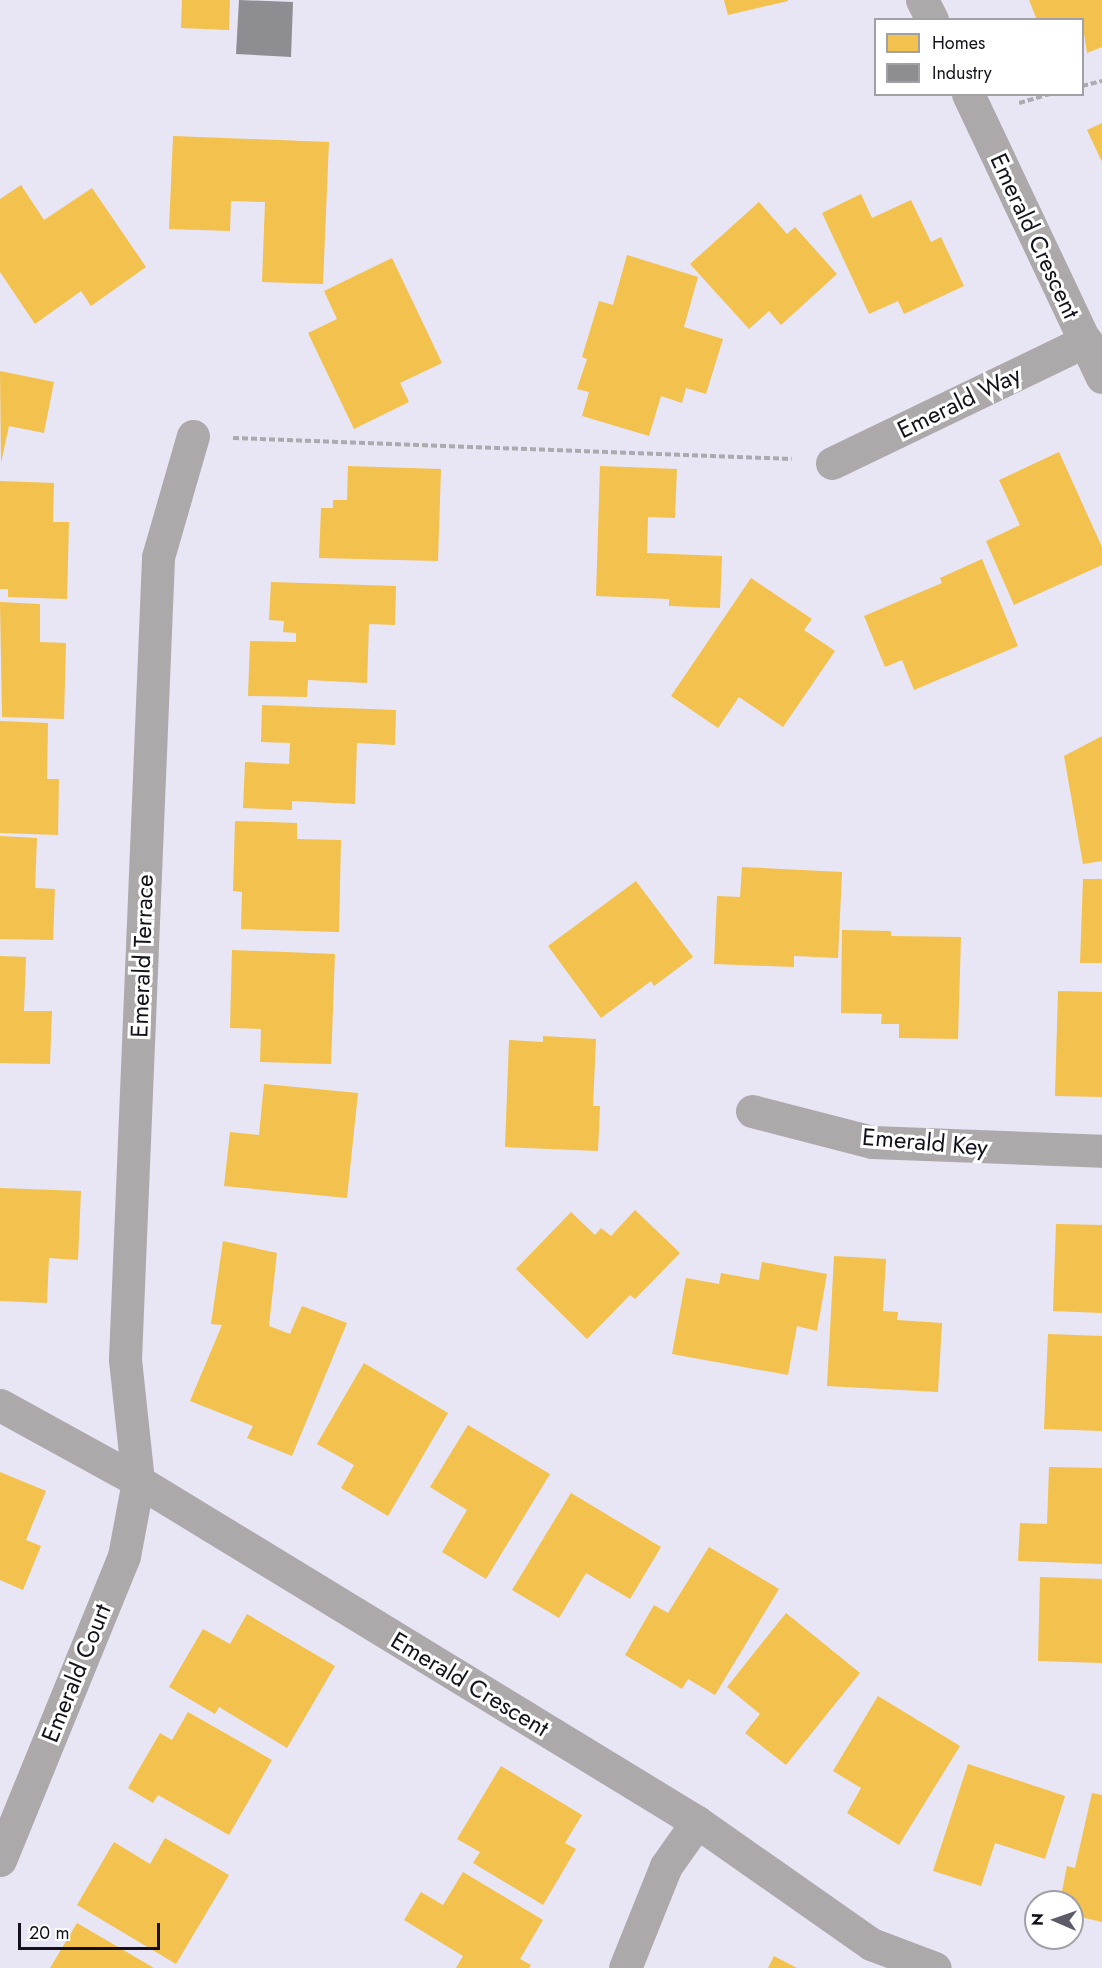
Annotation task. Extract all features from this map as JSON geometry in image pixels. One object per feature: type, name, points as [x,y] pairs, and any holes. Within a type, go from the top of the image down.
[{"type":"street","points":[[922,0],[931,18]]},
{"type":"street","name":"Emerald Crescent","points":[[969,96],[1102,377]]},
{"type":"street","name":"Emerald Way","points":[[832,463],[1086,341]]},
{"type":"street","name":"Emerald Terrace","points":[[138,1481],[125,1359],[158,557],[193,436]]},
{"type":"street","name":"Emerald Key","points":[[752,1111],[872,1142],[1102,1152]]},
{"type":"street","name":"Emerald Crescent","points":[[0,1405],[138,1481],[697,1822],[871,1944],[935,1968]]},
{"type":"street","name":"Emerald Court","points":[[0,1860],[124,1556],[138,1481]]},
{"type":"street","points":[[625,1968],[666,1866],[697,1822]]},
{"type":"path","points":[[1084,86],[1102,81]]},
{"type":"path","points":[[1022,102],[1043,96]]},
{"type":"path","points":[[193,436],[741,455],[832,463]]},
{"type":"building: Homes","points":[[182,0],[230,0],[229,30],[181,28]]},
{"type":"building: Homes","points":[[724,0],[788,0],[788,1],[728,15]]},
{"type":"building: Homes","points":[[1029,0],[1102,0],[1102,47],[1087,53],[1084,18],[1036,18]]},
{"type":"building: Homes","points":[[1102,123],[1102,162],[1087,130]]},
{"type":"building: Homes","points":[[173,136],[329,142],[323,284],[262,282],[265,202],[231,201],[230,231],[169,229]]},
{"type":"building: Homes","points":[[21,185],[44,220],[92,188],[146,267],[91,306],[81,291],[35,324],[0,272],[0,199]]},
{"type":"building: Homes","points":[[861,194],[872,218],[911,200],[931,242],[941,237],[964,286],[904,314],[898,301],[869,314],[822,213]]},
{"type":"building: Homes","points":[[759,202],[787,234],[795,227],[837,274],[781,325],[769,311],[749,329],[690,264]]},
{"type":"building: Homes","points":[[627,255],[698,277],[684,327],[723,339],[706,394],[686,388],[682,403],[661,396],[649,436],[582,416],[589,392],[577,389],[587,359],[582,357],[599,301],[613,305]]},
{"type":"building: Homes","points":[[392,258],[442,363],[400,383],[409,402],[354,429],[308,333],[337,319],[324,291]]},
{"type":"building: Homes","points":[[0,371],[54,382],[44,433],[9,426],[1,463]]},
{"type":"building: Homes","points":[[1059,452],[1102,547],[1102,565],[1014,605],[986,541],[1020,525],[999,480]]},
{"type":"building: Homes","points":[[348,466],[441,469],[438,561],[319,558],[321,508],[333,508],[333,500],[347,500]]},
{"type":"building: Homes","points":[[600,466],[677,469],[675,518],[648,517],[647,553],[722,556],[720,608],[669,606],[669,599],[596,596]]},
{"type":"building: Homes","points":[[0,481],[54,483],[53,522],[69,522],[67,599],[8,597],[8,589],[0,589]]},
{"type":"building: Homes","points":[[982,559],[1018,646],[914,690],[902,660],[885,667],[864,616],[942,583],[940,578]]},
{"type":"building: Homes","points":[[751,578],[812,619],[804,630],[835,651],[783,727],[739,697],[718,728],[671,696]]},
{"type":"building: Homes","points":[[271,582],[396,586],[395,625],[369,624],[367,683],[308,680],[307,697],[248,696],[250,641],[296,642],[296,633],[283,632],[284,621],[269,620]]},
{"type":"building: Homes","points":[[0,602],[40,604],[40,642],[66,643],[64,719],[2,717]]},
{"type":"building: Homes","points":[[262,705],[396,710],[395,745],[357,743],[355,804],[292,801],[292,810],[243,808],[245,762],[289,764],[290,743],[261,742]]},
{"type":"building: Homes","points":[[0,721],[48,723],[47,779],[59,779],[58,835],[0,833]]},
{"type":"building: Homes","points":[[1102,736],[1102,861],[1083,864],[1064,756]]},
{"type":"building: Homes","points":[[235,821],[297,823],[297,839],[341,840],[339,932],[241,929],[242,892],[233,891]]},
{"type":"building: Homes","points":[[0,836],[37,838],[35,888],[55,889],[53,940],[0,939]]},
{"type":"building: Homes","points":[[742,867],[842,872],[838,958],[794,956],[794,967],[714,964],[717,896],[740,897]]},
{"type":"building: Homes","points":[[1083,879],[1102,879],[1102,963],[1080,963]]},
{"type":"building: Homes","points":[[636,881],[693,957],[654,986],[651,981],[601,1018],[548,946]]},
{"type":"building: Homes","points":[[842,930],[891,931],[891,936],[961,937],[958,1039],[899,1038],[899,1024],[881,1024],[882,1014],[841,1013]]},
{"type":"building: Homes","points":[[232,950],[335,954],[331,1064],[260,1062],[261,1029],[230,1028]]},
{"type":"building: Homes","points":[[0,956],[26,957],[24,1011],[52,1011],[50,1064],[0,1063]]},
{"type":"building: Homes","points":[[1058,991],[1102,992],[1102,1097],[1055,1096]]},
{"type":"building: Homes","points":[[543,1036],[596,1039],[593,1106],[600,1106],[598,1151],[505,1147],[509,1040],[543,1042]]},
{"type":"building: Homes","points":[[264,1084],[358,1093],[347,1198],[224,1186],[230,1132],[259,1135]]},
{"type":"building: Homes","points":[[0,1188],[81,1191],[78,1260],[49,1258],[47,1303],[0,1301]]},
{"type":"building: Homes","points":[[635,1210],[680,1253],[635,1299],[630,1295],[587,1339],[516,1269],[571,1212],[595,1235],[601,1228],[611,1236]]},
{"type":"building: Homes","points":[[1056,1224],[1102,1225],[1102,1313],[1053,1311]]},
{"type":"building: Homes","points":[[223,1241],[277,1253],[269,1326],[290,1334],[302,1306],[347,1323],[292,1456],[247,1438],[253,1426],[190,1401],[222,1325],[211,1324]]},
{"type":"building: Homes","points":[[834,1256],[886,1259],[883,1311],[898,1312],[897,1320],[942,1323],[938,1392],[827,1386]]},
{"type":"building: Homes","points":[[762,1262],[827,1274],[817,1331],[797,1326],[788,1375],[672,1354],[686,1278],[719,1284],[721,1273],[759,1280]]},
{"type":"building: Homes","points":[[1048,1334],[1102,1336],[1102,1431],[1044,1429]]},
{"type":"building: Homes","points":[[364,1363],[448,1413],[388,1516],[341,1488],[354,1465],[317,1444]]},
{"type":"building: Homes","points":[[468,1425],[550,1474],[486,1579],[442,1552],[467,1510],[430,1487]]},
{"type":"building: Homes","points":[[1049,1467],[1102,1468],[1102,1564],[1018,1561],[1020,1523],[1047,1524]]},
{"type":"building: Homes","points":[[0,1472],[46,1491],[26,1540],[41,1546],[23,1590],[0,1580]]},
{"type":"building: Homes","points":[[571,1493],[661,1547],[630,1599],[586,1573],[559,1618],[512,1590]]},
{"type":"building: Homes","points":[[709,1547],[779,1589],[715,1695],[688,1679],[682,1689],[625,1655],[654,1605],[668,1613]]},
{"type":"building: Homes","points":[[1040,1577],[1102,1579],[1102,1663],[1038,1661]]},
{"type":"building: Homes","points":[[786,1613],[860,1673],[786,1765],[745,1733],[760,1714],[727,1687]]},
{"type":"building: Homes","points":[[247,1614],[335,1666],[287,1748],[219,1707],[215,1714],[169,1687],[203,1629],[230,1644]]},
{"type":"building: Homes","points":[[878,1696],[960,1746],[899,1845],[847,1813],[861,1788],[833,1771]]},
{"type":"building: Homes","points":[[188,1712],[272,1760],[229,1835],[158,1795],[153,1803],[128,1788],[160,1733],[172,1740]]},
{"type":"building: Homes","points":[[968,1764],[1065,1796],[1045,1859],[995,1843],[981,1886],[933,1871]]},
{"type":"building: Homes","points":[[501,1766],[582,1815],[565,1843],[576,1849],[543,1905],[473,1863],[480,1852],[457,1839]]},
{"type":"building: Homes","points":[[1092,1793],[1102,1795],[1102,1922],[1084,1918],[1084,1890],[1062,1890],[1067,1866],[1075,1868]]},
{"type":"building: Homes","points":[[165,1838],[229,1875],[176,1964],[77,1905],[114,1842],[150,1864]]},
{"type":"building: Homes","points":[[463,1872],[543,1920],[520,1959],[531,1965],[529,1968],[456,1968],[463,1956],[404,1920],[421,1892],[443,1905]]},
{"type":"building: Homes","points":[[77,1923],[154,1968],[50,1968]]},
{"type":"building: Homes","points":[[774,1956],[797,1968],[768,1968]]},
{"type":"building: Industry","points":[[239,0],[293,2],[291,57],[236,54]]}]
